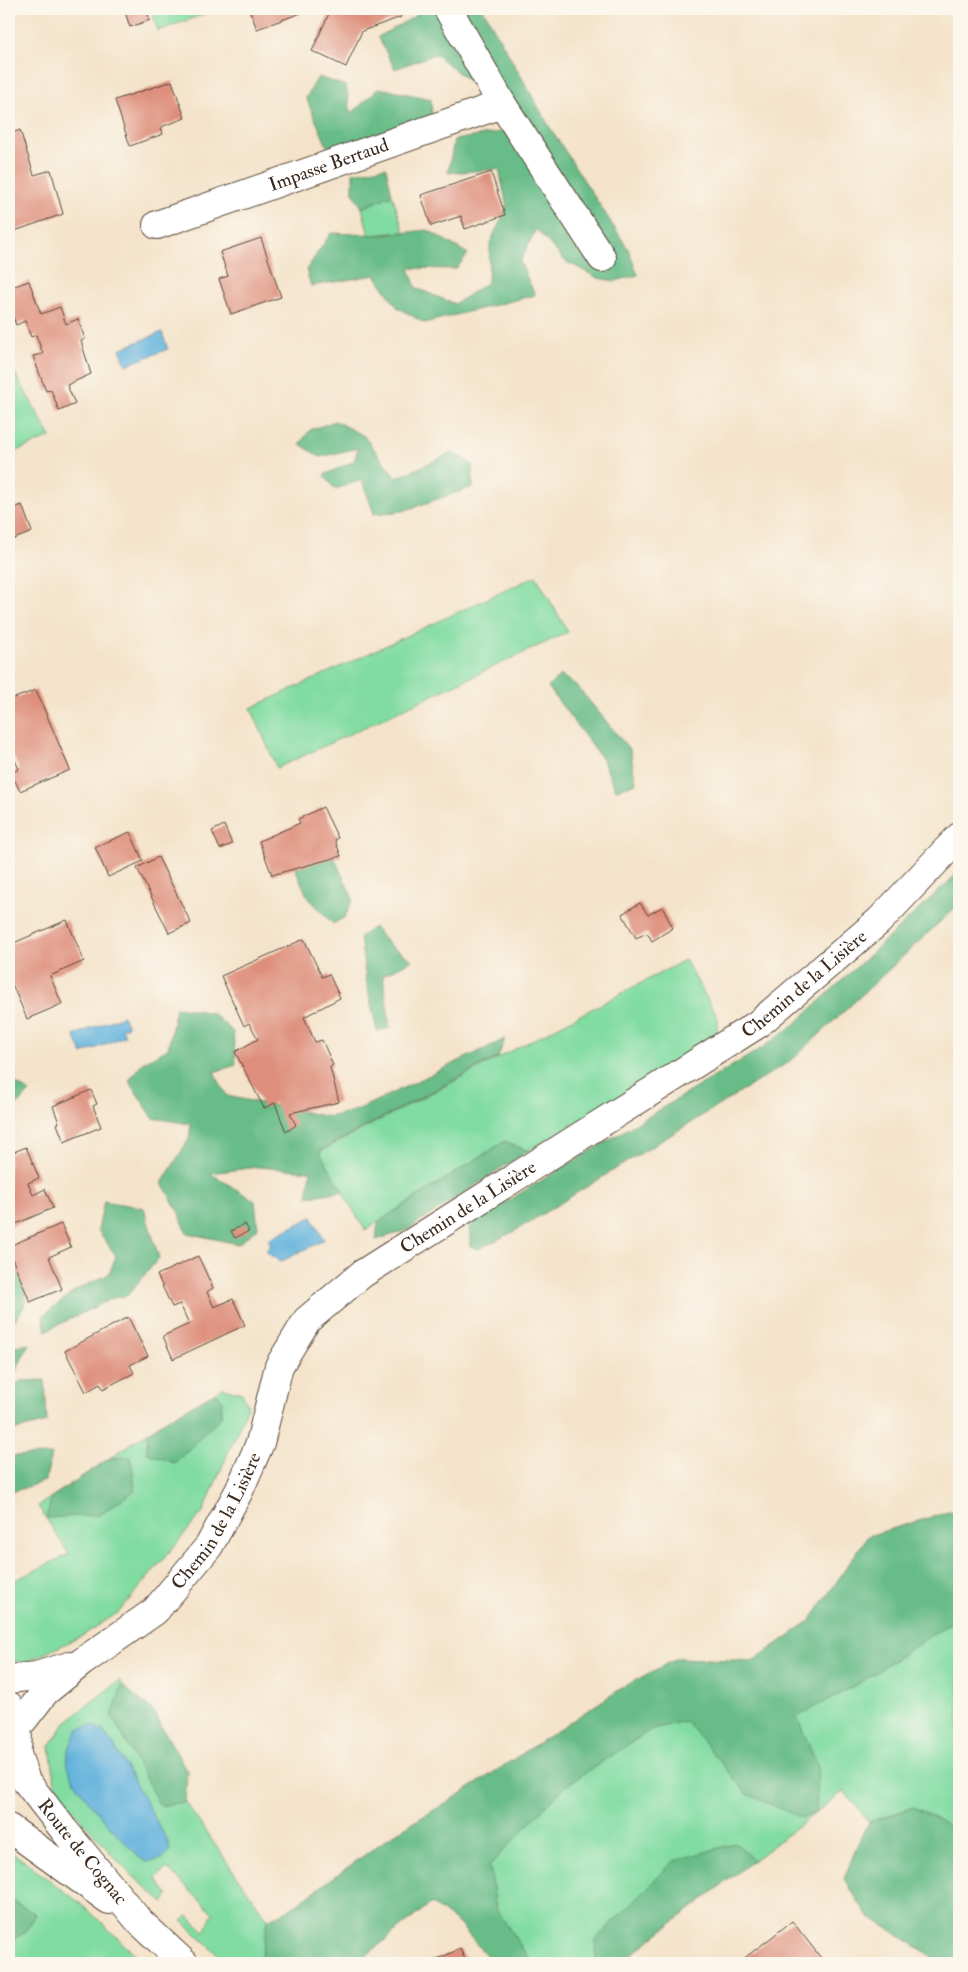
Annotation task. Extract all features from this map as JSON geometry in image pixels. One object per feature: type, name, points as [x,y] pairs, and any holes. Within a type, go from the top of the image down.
[{"type":"street","points":[[448,9],[502,104],[602,258]]},
{"type":"street","name":"Impasse Bertaud","points":[[157,225],[502,104]]},
{"type":"street","name":"Chemin de la Lisière","points":[[13,1741],[46,1692],[82,1662],[155,1611],[209,1546],[239,1491],[260,1443],[279,1366],[307,1320],[362,1274],[758,1024],[879,921],[959,837]]},
{"type":"street","name":"Chemin de la Lisière","points":[[9,1679],[36,1676],[82,1662]]},
{"type":"street","name":"Route de Cognac","points":[[13,1741],[26,1781],[139,1921]]},
{"type":"street","name":"Route de Cognac","points":[[9,1828],[139,1921],[184,1963]]},
{"type":"green space","points":[[151,9],[218,9],[158,31]]},
{"type":"green space","points":[[415,9],[483,9],[549,126],[628,249],[638,275],[615,281],[598,278],[565,261],[536,229],[520,262],[535,295],[424,323],[397,307],[375,275],[311,286],[306,270],[331,233],[382,235],[428,230],[468,254],[456,269],[409,268],[416,288],[455,304],[488,282],[490,243],[507,207],[499,169],[448,173],[454,140],[506,131],[475,86],[435,54],[395,69],[378,37],[417,15]]},
{"type":"green space","points":[[318,77],[346,86],[351,114],[379,88],[431,99],[433,137],[330,153],[306,98]]},
{"type":"green space","points":[[386,167],[392,195],[362,208],[353,192],[353,173]]},
{"type":"green space","points":[[392,195],[404,232],[369,235],[362,208]]},
{"type":"green space","points":[[9,363],[51,437],[9,454]]},
{"type":"green space","points":[[335,421],[364,436],[396,478],[452,453],[472,464],[473,487],[403,511],[374,514],[362,480],[335,489],[324,475],[354,461],[358,448],[320,457],[300,444],[310,430]]},
{"type":"green space","points":[[536,576],[568,632],[277,768],[251,708]]},
{"type":"green space","points":[[560,675],[576,685],[630,750],[636,783],[616,790],[602,759],[548,687]]},
{"type":"green space","points":[[324,835],[353,899],[345,917],[333,924],[307,896],[287,849]]},
{"type":"green space","points":[[959,872],[959,904],[792,1060],[515,1231],[478,1249],[470,1246],[469,1224],[762,1048],[796,1023]]},
{"type":"green space","points":[[374,927],[390,946],[413,960],[383,975],[390,1028],[377,1031],[366,980],[360,937]]},
{"type":"green space","points":[[685,960],[718,1018],[717,1040],[528,1151],[505,1141],[365,1230],[319,1152]]},
{"type":"green space","points":[[176,1007],[212,1013],[233,1032],[236,1065],[214,1072],[227,1096],[329,1117],[357,1110],[505,1039],[498,1057],[319,1151],[343,1191],[307,1197],[311,1171],[258,1167],[210,1173],[255,1201],[258,1228],[238,1244],[187,1233],[178,1211],[162,1183],[189,1139],[191,1124],[153,1118],[129,1081],[142,1063],[168,1049]]},
{"type":"green space","points":[[9,1080],[30,1092],[9,1113]]},
{"type":"green space","points":[[505,1141],[528,1151],[407,1230],[376,1240],[378,1222]]},
{"type":"green space","points":[[104,1201],[144,1208],[159,1258],[128,1295],[113,1298],[46,1331],[43,1316],[76,1290],[109,1274],[116,1256],[98,1230]]},
{"type":"green space","points":[[9,1262],[28,1280],[24,1307],[14,1321],[9,1322]]},
{"type":"green space","points":[[29,1344],[16,1371],[9,1372],[9,1348]]},
{"type":"green space","points":[[45,1380],[47,1422],[9,1432],[9,1391],[20,1381]]},
{"type":"green space","points":[[223,1388],[242,1393],[248,1406],[203,1512],[119,1612],[82,1636],[24,1663],[9,1659],[9,1583],[69,1554],[38,1506],[171,1417]]},
{"type":"green space","points":[[216,1392],[222,1400],[221,1417],[175,1463],[147,1453],[148,1432]]},
{"type":"green space","points":[[52,1455],[45,1481],[9,1493],[9,1456]]},
{"type":"green space","points":[[131,1457],[135,1490],[100,1515],[46,1518],[52,1497],[110,1458]]},
{"type":"green space","points":[[959,1509],[959,1831],[914,1807],[869,1822],[844,1791],[620,1963],[508,1963],[448,1889],[357,1963],[227,1963],[182,1921],[188,1915],[204,1932],[213,1913],[167,1868],[156,1878],[168,1895],[163,1903],[121,1865],[71,1808],[55,1783],[50,1746],[66,1722],[120,1680],[185,1802],[268,1920],[290,1909],[394,1834],[461,1794],[625,1686],[678,1658],[753,1661],[810,1621],[868,1536]]},
{"type":"green space","points":[[959,1509],[959,1617],[863,1681],[797,1717],[818,1767],[816,1812],[802,1818],[747,1794],[686,1721],[652,1729],[564,1787],[490,1865],[496,1909],[532,1963],[493,1963],[459,1924],[431,1903],[357,1963],[260,1962],[268,1920],[290,1909],[394,1834],[461,1794],[625,1686],[678,1658],[753,1661],[810,1621],[868,1536]]},
{"type":"green space","points":[[122,1685],[153,1711],[187,1771],[185,1802],[160,1806],[112,1716]]},
{"type":"green space","points":[[914,1807],[959,1831],[959,1963],[942,1963],[867,1915],[844,1879],[858,1843],[869,1822]]},
{"type":"green space","points":[[736,1843],[754,1860],[620,1963],[597,1963],[596,1939],[674,1861]]},
{"type":"green space","points":[[9,1850],[84,1906],[144,1963],[27,1963],[9,1957],[9,1941],[26,1932],[36,1914],[9,1899]]},
{"type":"green space","points":[[9,1899],[36,1914],[26,1932],[9,1941]]},
{"type":"water","points":[[162,332],[168,349],[126,365],[120,349]]},
{"type":"water","points":[[123,1016],[128,1026],[122,1028],[125,1036],[82,1054],[74,1035]]},
{"type":"water","points":[[312,1217],[324,1240],[280,1262],[276,1256],[272,1257],[266,1251],[271,1244],[268,1239]]},
{"type":"water","points":[[92,1725],[103,1731],[115,1747],[168,1842],[170,1851],[162,1859],[146,1862],[137,1854],[91,1804],[73,1779],[67,1759],[69,1749],[78,1729]]},
{"type":"building","points":[[124,9],[146,9],[150,20],[130,27]]},
{"type":"building","points":[[249,9],[299,9],[301,13],[257,29]]},
{"type":"building","points":[[331,9],[398,9],[401,17],[362,31],[346,67],[312,51]]},
{"type":"building","points":[[172,81],[185,118],[161,127],[163,134],[130,146],[115,100]]},
{"type":"building","points":[[20,130],[34,175],[51,170],[63,214],[9,233],[9,134]]},
{"type":"building","points":[[491,172],[505,215],[465,229],[461,216],[431,226],[421,195]]},
{"type":"building","points":[[261,238],[281,297],[231,314],[219,279],[228,276],[220,252]]},
{"type":"building","points":[[29,281],[41,314],[60,307],[66,324],[78,319],[85,339],[81,341],[91,374],[67,385],[75,404],[59,411],[51,390],[46,391],[33,356],[43,354],[36,335],[31,337],[25,321],[16,325],[9,306],[9,288]]},
{"type":"building","points":[[22,505],[32,532],[9,541],[9,510]]},
{"type":"building","points":[[36,690],[70,770],[20,791],[11,773],[19,769],[9,747],[9,742],[12,740],[9,732],[9,700]]},
{"type":"building","points":[[323,807],[338,838],[335,840],[341,856],[272,875],[259,841],[300,823],[298,819]]},
{"type":"building","points":[[224,825],[232,844],[220,849],[212,831]]},
{"type":"building","points":[[130,832],[143,861],[108,877],[95,847]]},
{"type":"building","points":[[158,857],[191,923],[169,933],[137,868]]},
{"type":"building","points":[[640,903],[648,915],[662,907],[673,928],[652,941],[647,933],[636,938],[622,914]]},
{"type":"building","points":[[67,920],[84,961],[50,976],[62,1004],[27,1019],[9,977],[9,945]]},
{"type":"building","points":[[304,939],[322,977],[329,974],[340,998],[304,1017],[315,1042],[322,1040],[333,1065],[330,1067],[339,1102],[290,1113],[296,1125],[286,1132],[275,1103],[264,1108],[235,1052],[258,1039],[249,1023],[244,1026],[221,976]]},
{"type":"building","points":[[91,1090],[97,1104],[93,1106],[101,1127],[64,1142],[53,1106]]},
{"type":"building","points":[[26,1147],[39,1178],[28,1183],[33,1195],[45,1189],[53,1208],[9,1227],[9,1154]]},
{"type":"building","points":[[61,1224],[71,1247],[49,1257],[62,1289],[30,1302],[9,1251],[9,1246]]},
{"type":"building","points":[[245,1224],[249,1231],[235,1238],[231,1231]]},
{"type":"building","points":[[198,1256],[213,1288],[207,1292],[214,1307],[233,1299],[245,1325],[173,1359],[163,1336],[189,1324],[180,1304],[172,1307],[157,1275]]},
{"type":"building","points":[[128,1317],[148,1356],[130,1365],[134,1373],[103,1389],[100,1384],[86,1392],[65,1351]]},
{"type":"building","points":[[792,1921],[825,1963],[738,1963],[772,1937]]},
{"type":"building","points":[[460,1949],[467,1963],[428,1963]]}]
